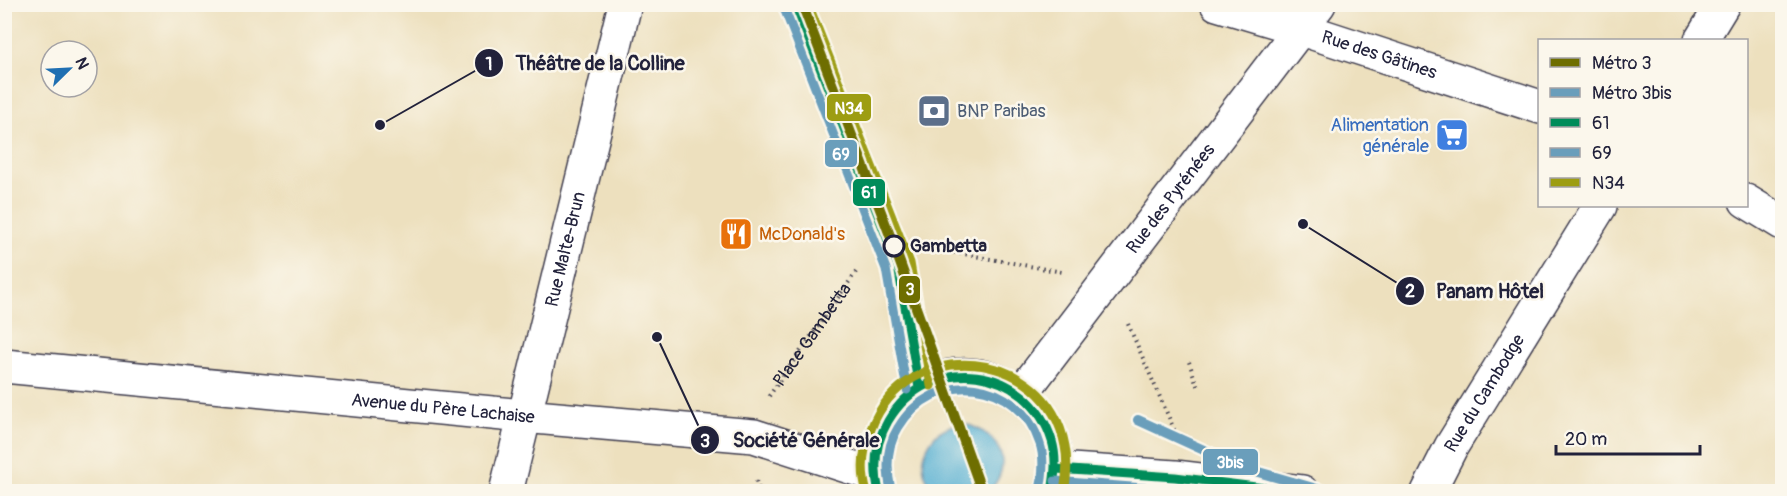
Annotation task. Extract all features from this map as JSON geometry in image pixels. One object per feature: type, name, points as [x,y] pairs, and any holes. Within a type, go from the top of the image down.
[{"type":"street","name":"Rue Malte-Brun","points":[[506,492],[625,4]]},
{"type":"street","points":[[795,4],[898,266],[918,388]]},
{"type":"street","name":"Rue des Gâtines","points":[[1216,4],[1310,17],[1538,107]]},
{"type":"street","points":[[1702,39],[1723,4]]},
{"type":"street","name":"Rue des Pyrénées","points":[[1021,394],[1310,17]]},
{"type":"street","points":[[1748,202],[1782,223]]},
{"type":"street","name":"Rue du Cambodge","points":[[1428,492],[1451,447],[1599,207]]},
{"type":"street","name":"Avenue du Père Lachaise","points":[[4,366],[754,436],[877,483]]},
{"type":"street","points":[[877,483],[877,449],[884,425],[898,404],[918,388],[944,377],[971,375],[999,381],[1021,394],[1041,416],[1052,441],[1054,480],[1175,477],[1302,492]]},
{"type":"path","points":[[935,249],[1064,273]]},
{"type":"path","name":"Place Gambetta","points":[[765,401],[854,273],[861,269]]},
{"type":"path","points":[[1125,318],[1178,440]]},
{"type":"path","points":[[1189,362],[1198,388]]},
{"type":"path","points":[[754,477],[760,492]]},
{"type":"water","points":[[965,424],[986,434],[1000,450],[1002,460],[997,481],[989,491],[937,491],[924,472],[924,456],[927,448],[943,430],[954,425]]},
{"type":"metro line","name":"3","points":[[802,4],[894,246],[982,492]]},
{"type":"metro line","name":"3bis","points":[[1138,420],[1241,467],[1327,492]]},
{"type":"transit line","name":"61","points":[[795,4],[898,266],[919,388]]},
{"type":"transit line","name":"N34","points":[[808,4],[910,263],[931,386]]},
{"type":"transit line","name":"69","points":[[784,8],[886,269],[907,390]]},
{"type":"transit line","name":"N34","points":[[867,492],[863,468],[866,444],[871,429],[889,398],[914,378],[943,367],[975,365],[1005,372],[1032,388],[1053,413],[1066,452],[1067,469],[1064,492]]},
{"type":"transit line","name":"61","points":[[879,492],[876,455],[880,438],[888,421],[906,399],[928,384],[952,377],[977,376],[1001,383],[1022,396],[1040,415],[1054,447],[1055,466],[1052,492]]},
{"type":"transit line","name":"69","points":[[891,490],[888,474],[889,450],[898,428],[914,408],[932,395],[953,389],[975,388],[995,394],[1014,405],[1029,422],[1043,455],[1040,490]]},
{"type":"transit line","name":"61","points":[[1056,469],[1175,477],[1298,492]]},
{"type":"transit line","name":"69","points":[[1055,481],[1195,492]]},
{"type":"place","name":"BNP Paribas","points":[[934,111]]},
{"type":"place","name":"Théâtre de la Colline","points":[[380,125]]},
{"type":"place","name":"Alimentation générale","points":[[1452,135]]},
{"type":"place","name":"Panam Hôtel","points":[[1303,224]]},
{"type":"place","name":"McDonald's","points":[[736,234]]},
{"type":"place","name":"Gambetta","points":[[894,246]]},
{"type":"place","name":"Société Générale","points":[[657,337]]}]
